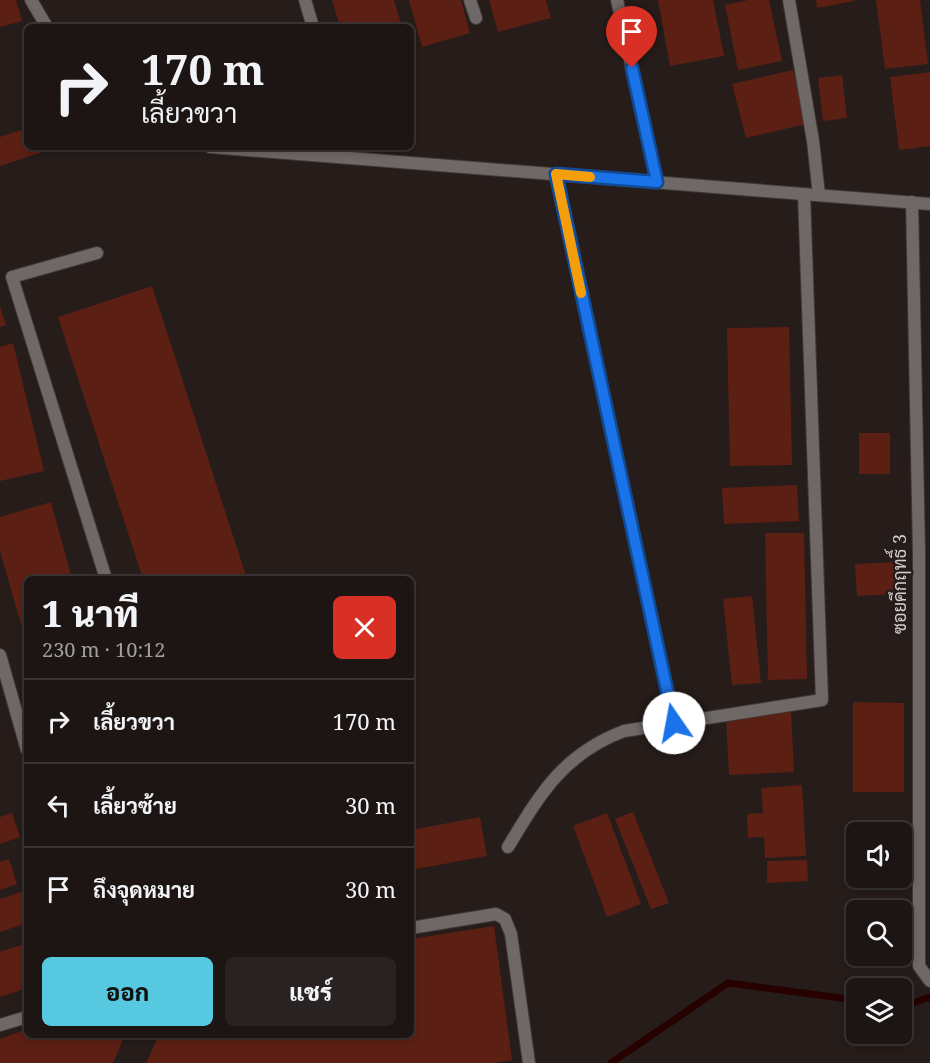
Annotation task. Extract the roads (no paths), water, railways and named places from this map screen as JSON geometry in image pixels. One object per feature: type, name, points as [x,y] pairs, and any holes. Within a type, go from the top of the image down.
[{"type":"street","points":[[31,0],[45,24]]},
{"type":"street","points":[[305,0],[313,24]]},
{"type":"street","points":[[470,0],[476,18]]},
{"type":"street","points":[[617,0],[657,182]]},
{"type":"street","points":[[789,0],[813,141],[819,195]]},
{"type":"street","points":[[281,150],[352,153],[556,174],[930,204]]},
{"type":"street","points":[[556,174],[674,723]]},
{"type":"street","points":[[508,847],[549,784],[582,752],[605,738],[624,731],[822,700],[804,194]]},
{"type":"street","name":"ซอยคึกฤทธิ์ 3","points":[[912,202],[919,552],[919,966],[930,981]]},
{"type":"street","points":[[97,253],[12,277],[105,576]]},
{"type":"street","points":[[0,655],[24,739]]},
{"type":"street","points":[[414,928],[496,914],[505,919],[511,934],[529,1063]]},
{"type":"street","points":[[0,1025],[24,1018]]},
{"type":"waterway","points":[[611,1063],[728,983],[846,999]]},
{"type":"waterway","points":[[912,1003],[930,997]]}]
